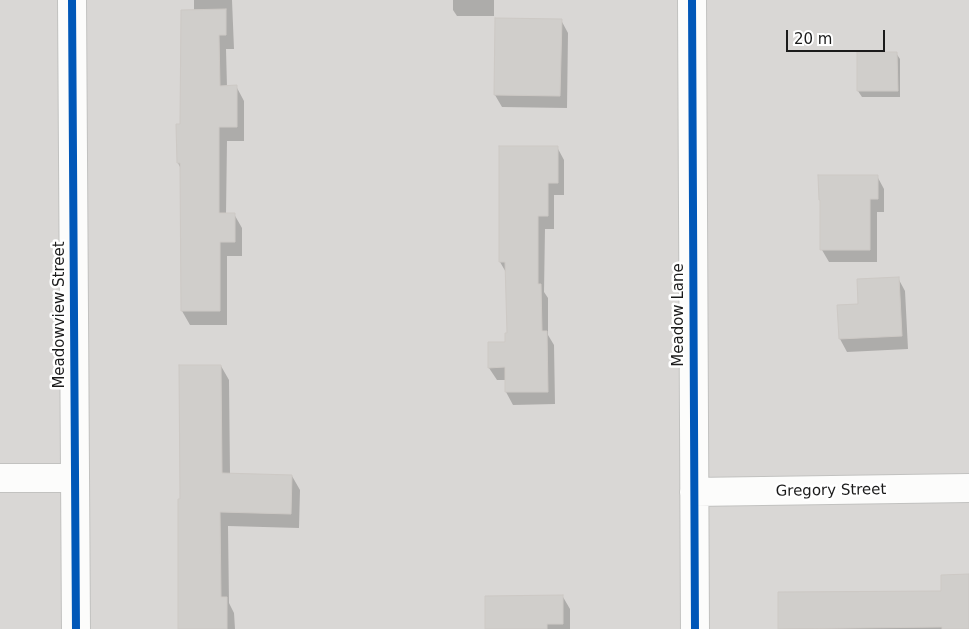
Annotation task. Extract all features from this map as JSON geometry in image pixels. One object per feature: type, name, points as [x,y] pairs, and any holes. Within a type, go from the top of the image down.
[{"type":"street","name":"Meadowview Street","points":[[72,0],[76,629]]},
{"type":"street","name":"Meadow Lane","points":[[692,0],[695,629]]},
{"type":"street","points":[[0,478],[74,478]]},
{"type":"street","name":"Gregory Street","points":[[694,492],[969,488]]},
{"type":"shaded area","points":[[0,0],[969,0],[969,629],[0,629]]},
{"type":"building","points":[[226,9],[226,35],[219,35],[220,86],[237,85],[237,127],[219,127],[219,213],[235,213],[235,242],[220,242],[220,311],[181,311],[180,163],[177,163],[176,124],[180,124],[181,10]]},
{"type":"building","points":[[495,18],[562,19],[560,96],[494,95]]},
{"type":"building","points":[[857,52],[897,52],[898,91],[857,91]]},
{"type":"building","points":[[499,146],[558,146],[558,183],[548,183],[548,216],[538,216],[538,284],[541,284],[542,331],[547,331],[548,392],[505,392],[505,367],[488,368],[488,342],[505,342],[505,333],[507,333],[505,262],[499,262]]},
{"type":"building","points":[[818,175],[878,175],[878,199],[870,199],[870,250],[820,250]]},
{"type":"building","points":[[899,277],[902,336],[839,339],[837,305],[858,304],[857,279]]},
{"type":"building","points":[[179,365],[221,365],[222,473],[292,475],[291,514],[220,512],[221,597],[227,597],[227,629],[178,629],[178,499],[180,499]]},
{"type":"building","points":[[969,574],[969,629],[942,629],[942,627],[778,629],[778,592],[941,591],[941,575]]},
{"type":"building","points":[[563,595],[563,624],[547,624],[547,629],[485,629],[485,596]]},
{"type":"cycle path","points":[[72,0],[76,629]]},
{"type":"cycle path","points":[[692,0],[695,629]]}]
